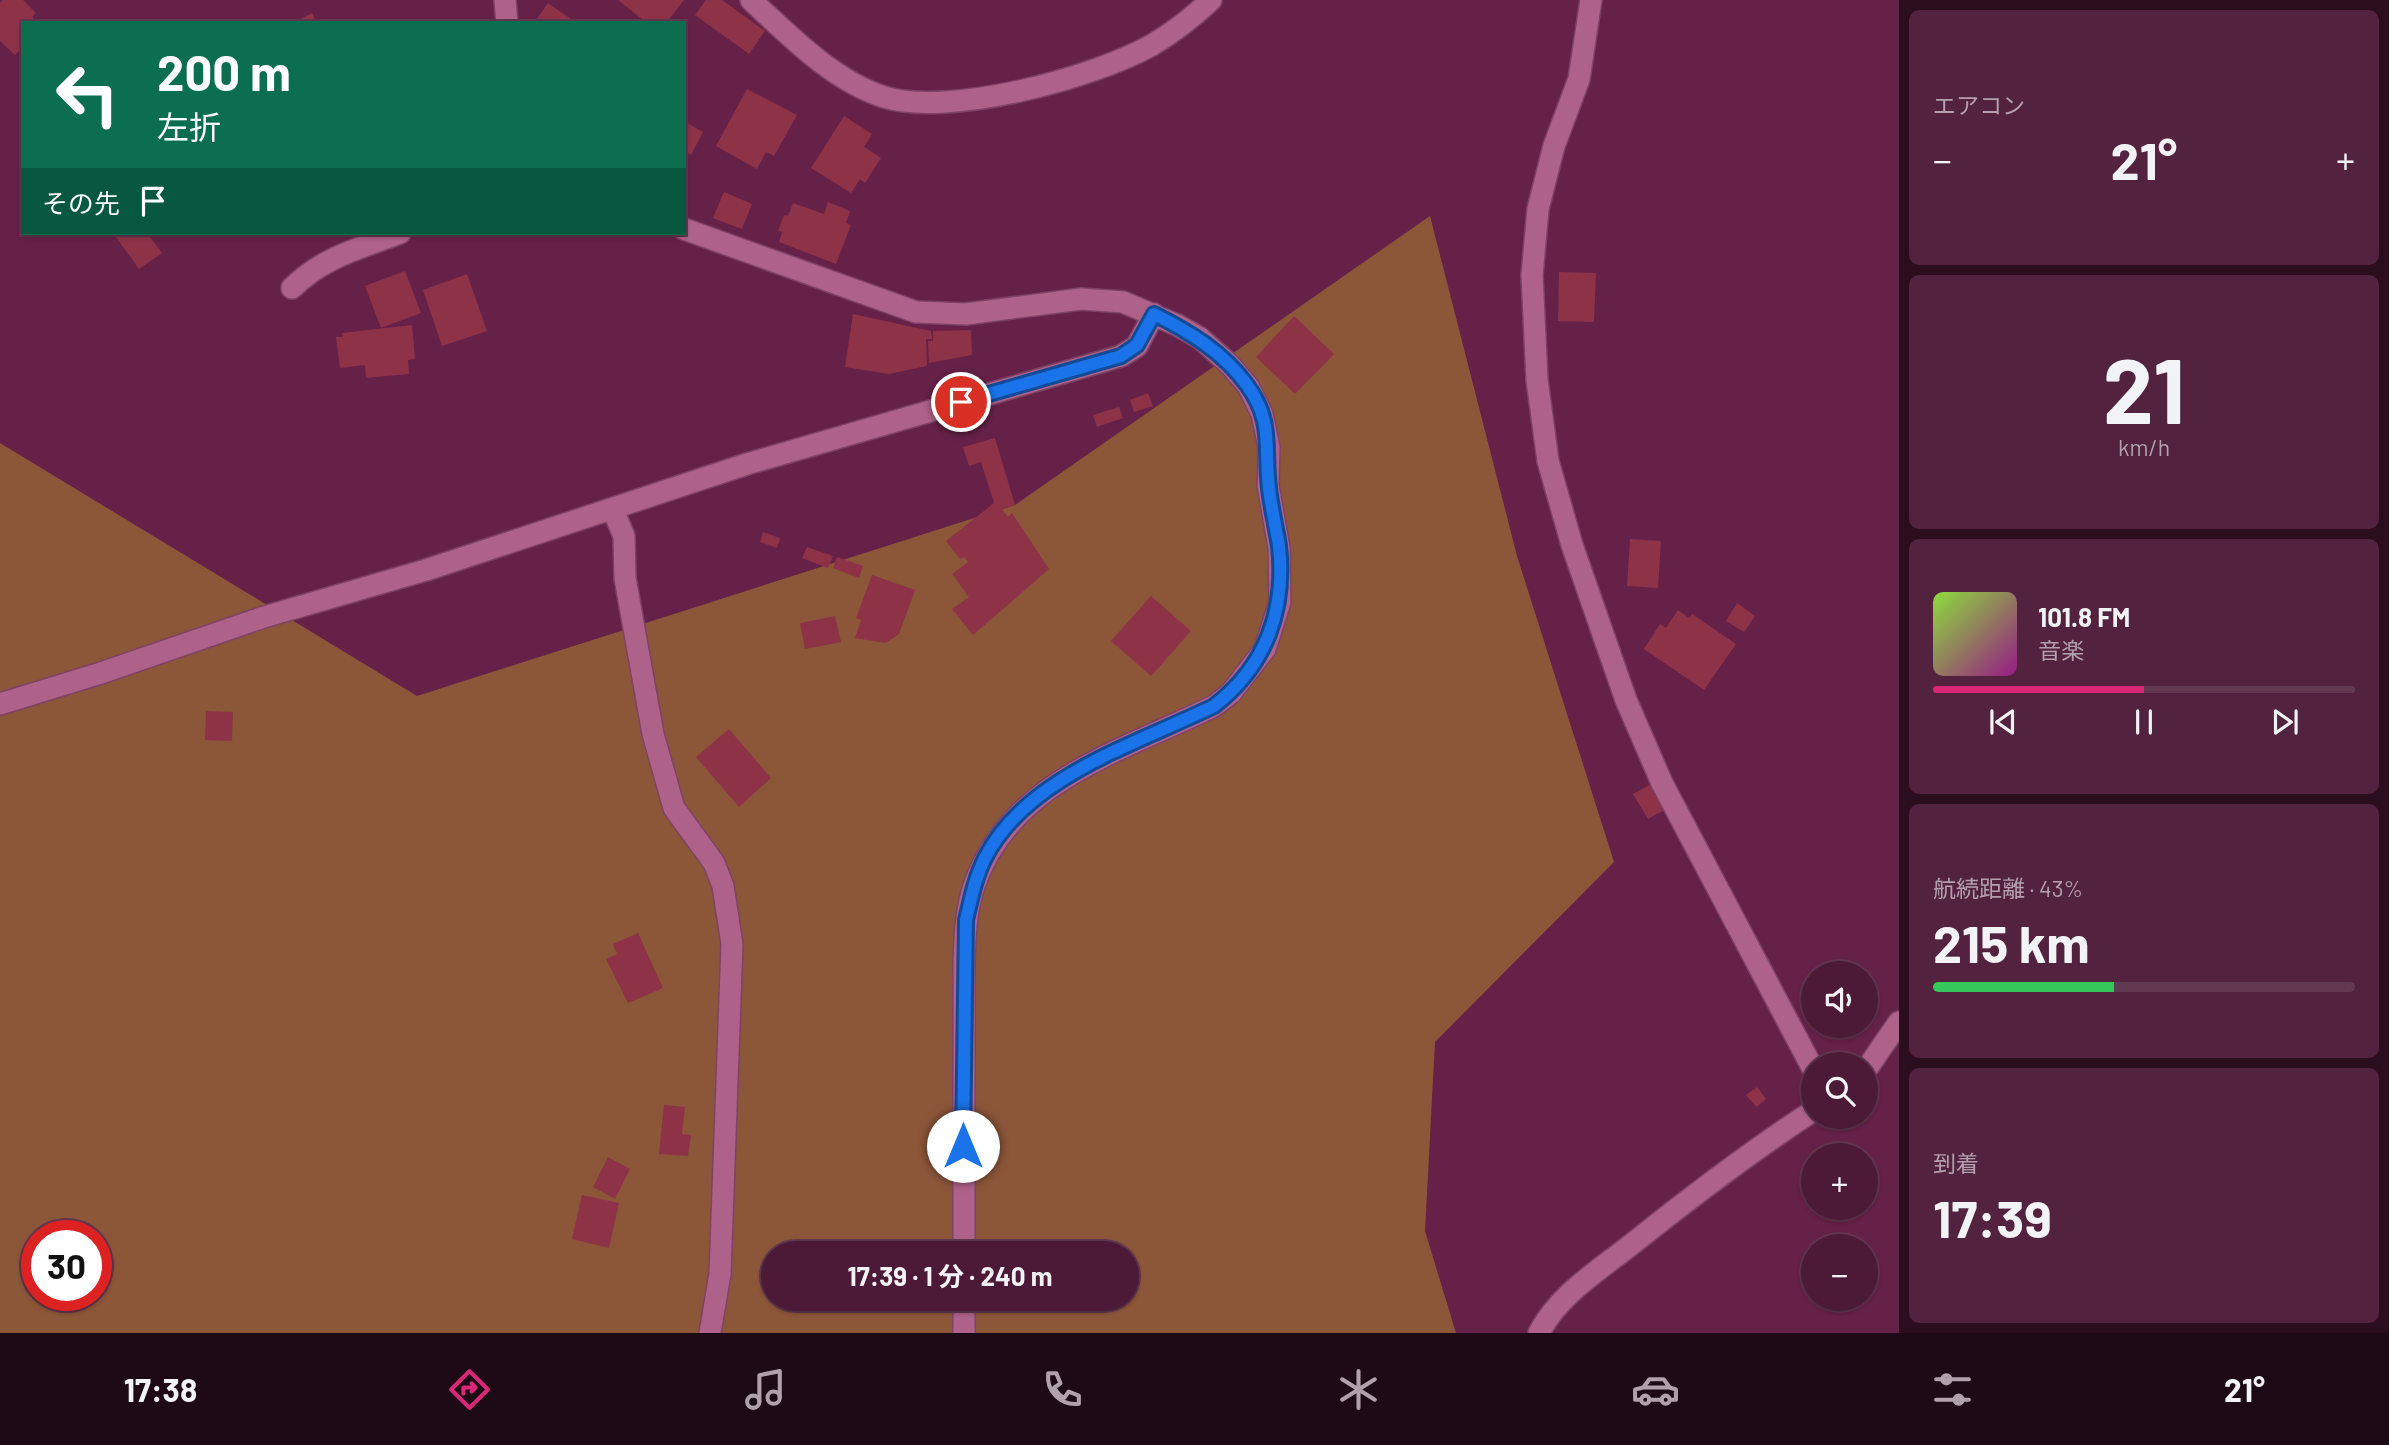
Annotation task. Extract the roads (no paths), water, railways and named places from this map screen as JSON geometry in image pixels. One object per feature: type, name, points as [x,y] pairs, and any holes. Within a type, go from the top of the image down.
[{"type":"street","points":[[505,0],[507,21]]},
{"type":"street","points":[[751,0],[840,75],[883,96],[918,103],[961,102],[1023,89],[1102,67],[1149,46],[1176,30],[1211,0]]},
{"type":"street","points":[[1591,0],[1579,79],[1554,146],[1537,222],[1532,275],[1537,380],[1548,461],[1595,613],[1626,700],[1652,759],[1804,1052]]},
{"type":"street","points":[[686,230],[916,312],[966,314],[1081,299],[1123,302],[1154,314],[1200,338],[1248,386],[1262,414],[1269,447],[1268,485],[1279,548],[1280,602],[1265,649],[1231,693],[1214,706],[1092,764],[1041,792],[1021,809],[985,858],[973,887],[966,920],[964,1241]]},
{"type":"street","points":[[292,288],[309,271],[334,257],[394,235]]},
{"type":"street","points":[[0,704],[102,673],[264,617],[426,570],[613,510],[747,464],[1121,356],[1137,345],[1154,314]]},
{"type":"street","points":[[613,510],[624,536],[625,578],[653,734],[674,808],[714,863],[723,886],[732,944],[720,1274],[710,1333]]},
{"type":"street","points":[[1878,1053],[1899,1022]]},
{"type":"street","points":[[1539,1333],[1563,1301],[1590,1278],[1690,1198],[1801,1119]]},
{"type":"street","points":[[964,1311],[964,1333]]}]
